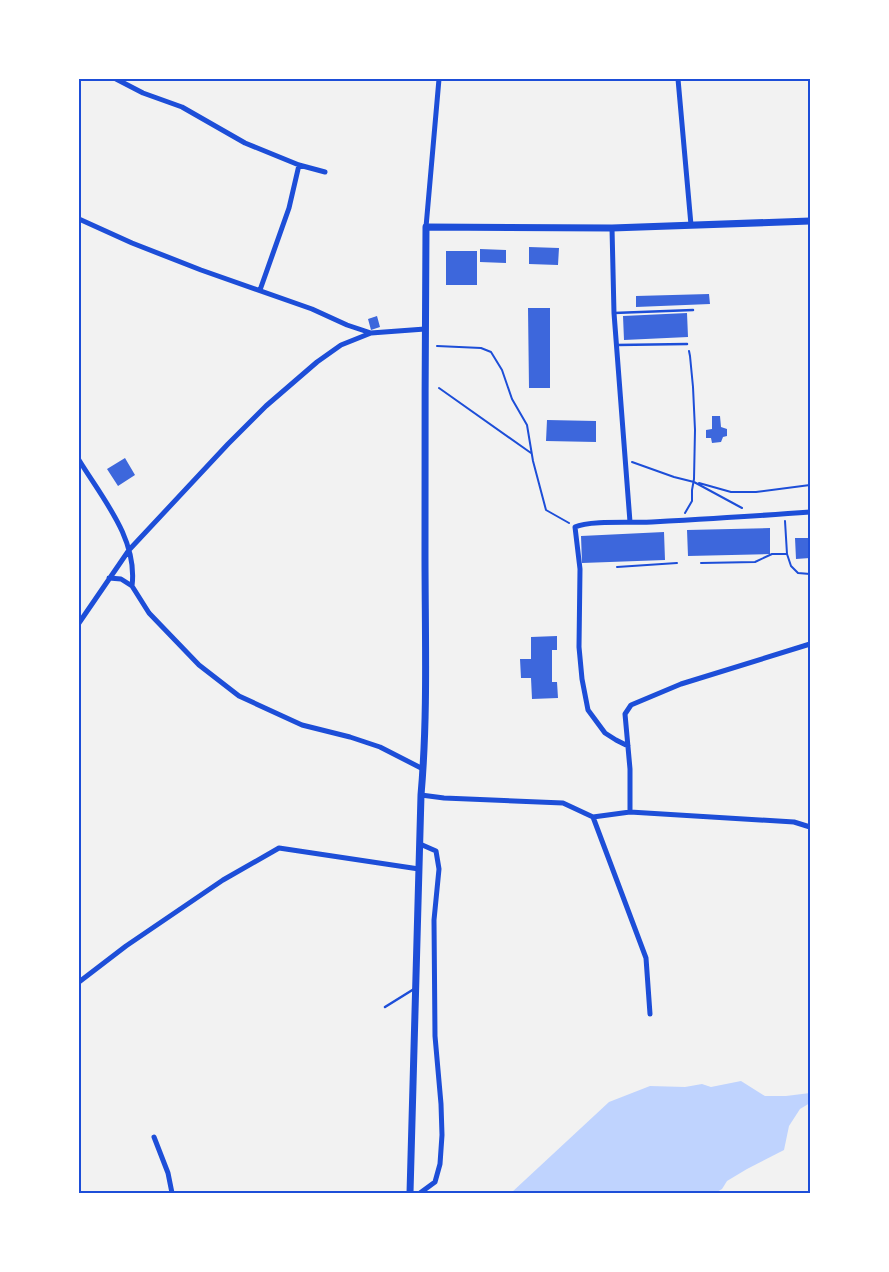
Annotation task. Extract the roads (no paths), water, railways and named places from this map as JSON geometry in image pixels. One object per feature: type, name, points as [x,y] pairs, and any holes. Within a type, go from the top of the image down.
[{"type":"street","points":[[116,79],[143,94],[182,107],[245,143],[299,165],[325,172]]},
{"type":"street","points":[[410,1193],[425,661],[426,227],[439,79]]},
{"type":"street","points":[[678,79],[691,225]]},
{"type":"street","points":[[260,290],[289,208],[299,165]]},
{"type":"street","points":[[79,219],[192,267],[312,309],[346,325],[371,333]]},
{"type":"street","points":[[426,227],[612,228],[810,221]]},
{"type":"street","points":[[612,228],[614,313],[630,522]]},
{"type":"street","points":[[79,623],[129,550],[228,444],[317,362],[341,345],[371,333],[425,329]]},
{"type":"street","points":[[79,460],[117,520],[129,550],[134,573],[132,586]]},
{"type":"street","points":[[628,746],[605,733],[588,710],[582,679],[579,647],[580,569],[575,527],[580,524],[810,512]]},
{"type":"street","points":[[109,578],[121,579],[132,586],[148,613],[199,665],[239,696],[302,725],[380,747],[423,769]]},
{"type":"street","points":[[630,812],[630,769],[625,714],[631,705],[681,684],[810,644]]},
{"type":"street","points":[[421,795],[444,798],[563,803],[593,817],[630,812],[794,822],[810,827]]},
{"type":"street","points":[[593,817],[646,958],[650,1014]]},
{"type":"street","points":[[420,844],[436,851],[438,869],[434,920],[435,1036],[442,1135],[440,1164],[435,1182],[420,1193]]},
{"type":"street","points":[[79,982],[126,946],[223,880],[279,848],[419,868]]},
{"type":"street","points":[[154,1137],[168,1173],[172,1193]]},
{"type":"lane","points":[[614,313],[694,310]]},
{"type":"lane","points":[[617,345],[686,344]]},
{"type":"lane","points":[[385,1007],[415,988]]},
{"type":"water","points":[[741,1081],[765,1096],[810,1093],[810,1103],[800,1109],[789,1126],[784,1150],[727,1181],[722,1189],[715,1193],[511,1193],[609,1102],[650,1086],[685,1087],[702,1084],[711,1087]]}]
